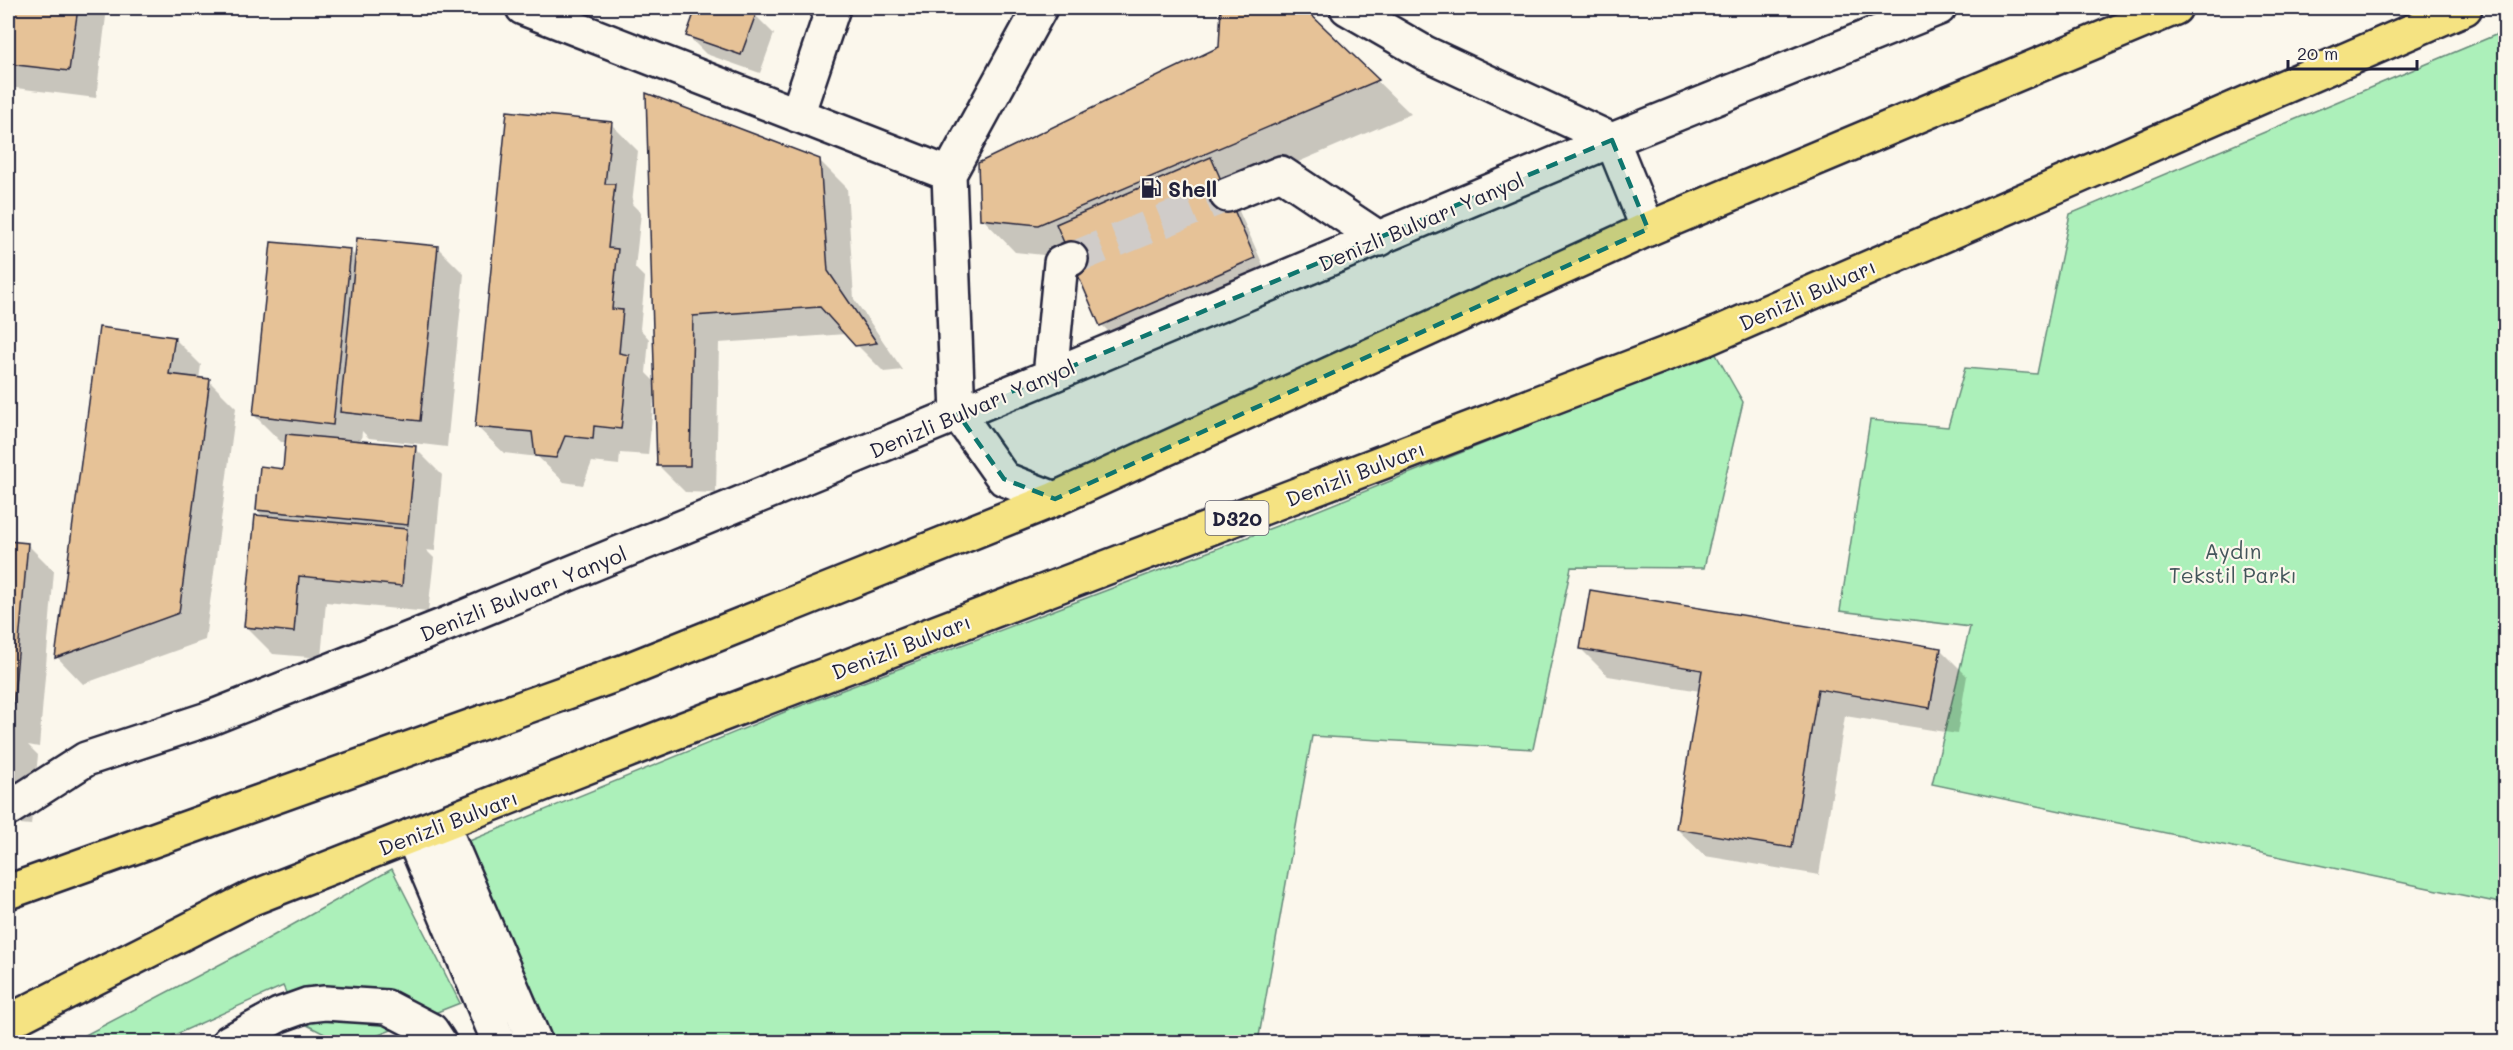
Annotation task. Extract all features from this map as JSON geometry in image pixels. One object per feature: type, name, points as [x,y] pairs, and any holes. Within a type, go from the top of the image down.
[{"type":"highway","points":[[8,892],[623,672],[1055,499],[1648,229],[2175,8]]},
{"type":"highway","name":"Denizli Bulvarı","points":[[8,1022],[250,899],[671,734],[1705,339],[2465,8]]},
{"type":"street","points":[[797,115],[833,8]]},
{"type":"street","points":[[1040,8],[949,174],[958,414],[1004,479],[1055,499]]},
{"type":"street","points":[[1347,8],[1425,53],[1612,140],[1648,229]]},
{"type":"street","name":"Denizli Bulvarı Yanyol","points":[[8,809],[86,759],[219,715],[447,624],[1380,239],[1612,140],[1939,8]]},
{"type":"street","points":[[535,10],[949,174]]},
{"type":"street","points":[[1227,195],[1281,173],[1380,239]]},
{"type":"street","points":[[1050,376],[1061,263],[1071,259]]},
{"type":"street","points":[[442,824],[535,1042]]},
{"type":"street","points":[[412,835],[499,1042]]},
{"type":"street","points":[[229,1042],[279,1015],[307,1005],[325,1003],[387,1007],[431,1030],[439,1042]]},
{"type":"highlighted area","points":[[1612,140],[1648,229],[1055,499],[1004,479],[958,414]]},
{"type":"green space","name":"Aydın Tekstil Parkı","points":[[2505,31],[2505,904],[1932,784],[1970,627],[1840,611],[1870,420],[1948,427],[1965,368],[2037,374],[2070,214]]},
{"type":"green space","points":[[1714,351],[1743,402],[1704,568],[1571,567],[1533,749],[1312,736],[1258,1042],[551,1042],[462,844],[787,711],[1311,513]]},
{"type":"green space","points":[[392,869],[460,1003],[361,1042],[340,1042],[299,1021],[283,986],[159,1042],[34,1042],[41,1039],[76,1040],[253,947]]},
{"type":"building","points":[[8,8],[78,8],[69,71],[8,64]]},
{"type":"building","points":[[696,8],[739,8],[756,14],[741,55],[686,36]]},
{"type":"building","points":[[1221,8],[1304,8],[1379,80],[1038,225],[980,219],[978,163],[1219,47]]},
{"type":"building","points":[[646,93],[820,159],[828,271],[877,343],[855,346],[820,307],[693,316],[690,466],[657,466]]},
{"type":"building","points":[[507,111],[612,122],[605,184],[615,184],[608,248],[618,249],[612,309],[623,310],[619,353],[629,355],[621,429],[594,426],[593,439],[565,436],[556,458],[535,456],[532,432],[475,427]]},
{"type":"building","points":[[1211,157],[1255,258],[1100,326],[1056,224]]},
{"type":"building","points":[[357,238],[438,246],[420,421],[340,412]]},
{"type":"building","points":[[271,242],[351,249],[333,425],[253,415]]},
{"type":"building","points":[[99,327],[175,337],[169,374],[210,379],[179,613],[55,658]]},
{"type":"building","points":[[286,434],[416,446],[408,525],[256,510],[260,466],[283,469]]},
{"type":"building","points":[[255,515],[407,529],[402,586],[299,576],[294,632],[244,627]]},
{"type":"building","points":[[8,541],[28,543],[12,720],[8,720]]},
{"type":"building","points":[[1590,590],[1941,648],[1930,708],[1818,689],[1792,848],[1676,829],[1702,670],[1580,649]]},
{"type":"tunnel","points":[[1071,259],[1227,195]]},
{"type":"place","name":"Shell","points":[[1151,188]]}]
